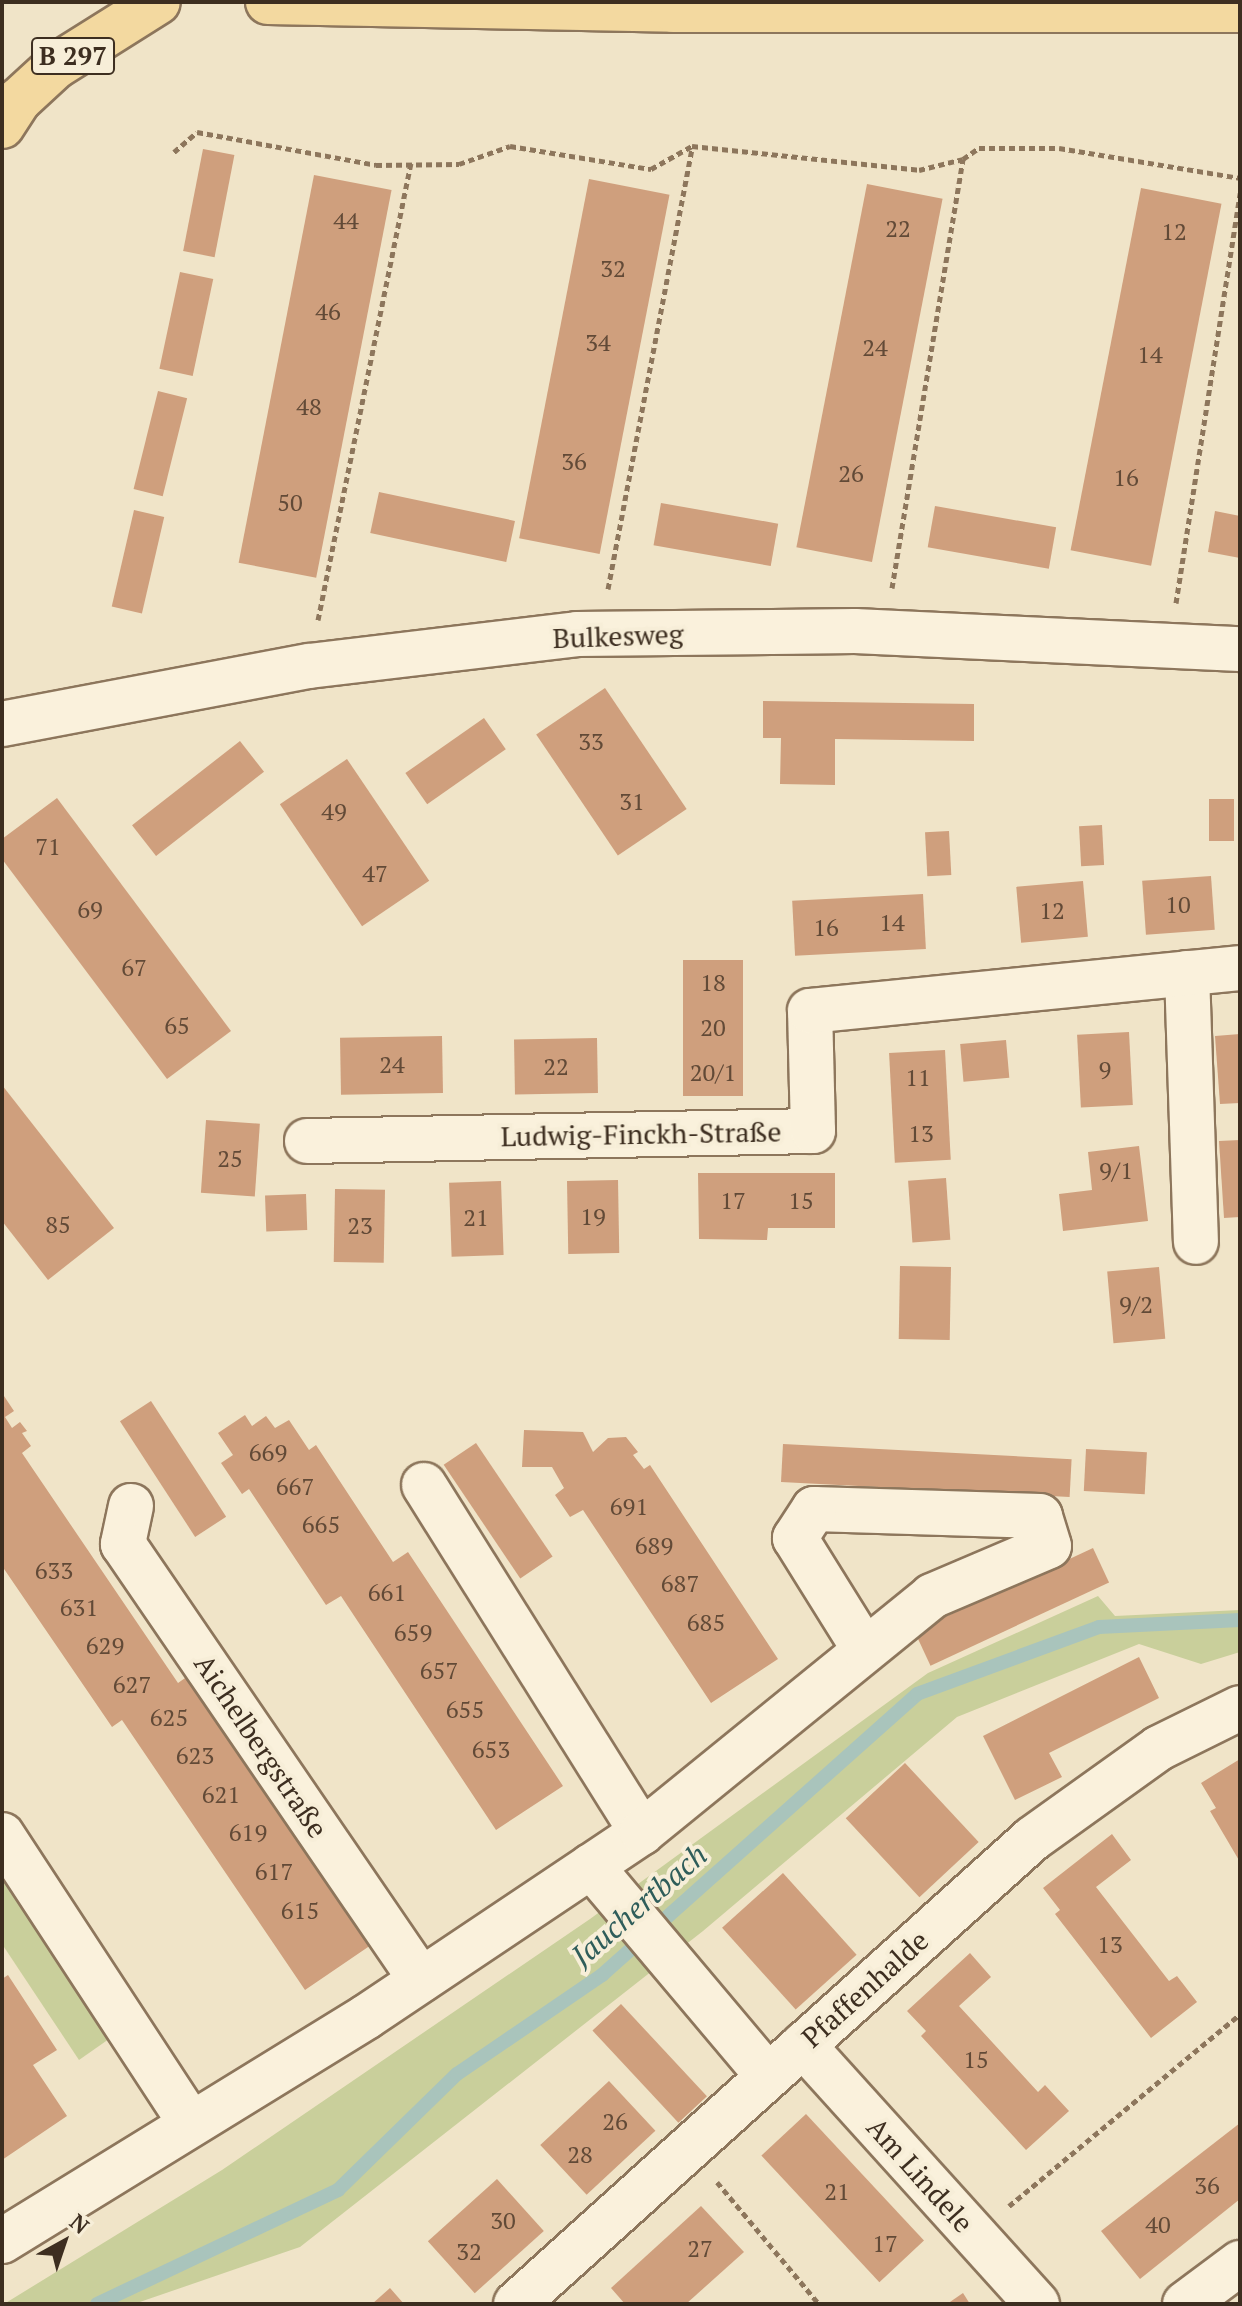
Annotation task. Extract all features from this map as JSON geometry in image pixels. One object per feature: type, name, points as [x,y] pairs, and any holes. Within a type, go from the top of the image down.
[{"type":"main road","name":"B 297","points":[[2,126],[19,100],[56,66],[158,2]]},
{"type":"main road","points":[[268,2],[673,10],[1240,10]]},
{"type":"street","name":"Bulkesweg","points":[[2,724],[309,666],[577,634],[855,631],[1240,649]]},
{"type":"street","name":"Ludwig-Finckh-Straße","points":[[307,1141],[813,1131],[810,1011],[1240,968]]},
{"type":"street","points":[[1187,973],[1196,1242]]},
{"type":"street","points":[[424,1485],[642,1832]]},
{"type":"street","name":"Aichelbergstraße","points":[[131,1506],[123,1544],[421,1980]]},
{"type":"street","points":[[2,2241],[421,1980],[599,1876],[642,1832],[932,1596],[1049,1546],[1040,1516],[814,1509],[795,1538],[864,1649]]},
{"type":"street","name":"Pfaffenhalde","points":[[516,2304],[1032,1839],[1159,1748],[1240,1708]]},
{"type":"street","points":[[2,1835],[191,2124]]},
{"type":"street","points":[[599,1876],[767,2075]]},
{"type":"street","name":"Am Lindele","points":[[803,2045],[1037,2304]]},
{"type":"street","points":[[1185,2304],[1240,2263]]},
{"type":"path","points":[[174,152],[197,132],[376,165],[459,164],[510,146],[651,169],[692,146],[919,170],[963,159],[979,148],[1059,148],[1240,178]]},
{"type":"path","points":[[606,597],[692,146]]},
{"type":"path","points":[[890,597],[963,159]]},
{"type":"path","points":[[315,634],[411,163]]},
{"type":"path","points":[[1174,615],[1240,193]]},
{"type":"path","points":[[974,2235],[1240,2014]]},
{"type":"path","points":[[688,2148],[819,2304]]},
{"type":"green space","points":[[1098,1596],[1115,1616],[1240,1610],[1240,1652],[1201,1664],[1139,1644],[957,1717],[703,1931],[300,2247],[134,2304],[4,2304],[222,2170],[590,1919],[928,1673]]},
{"type":"green space","points":[[2,1877],[109,2039],[79,2060],[2,1944]]},
{"type":"building","points":[[203,149],[234,155],[215,257],[183,251]]},
{"type":"building","points":[[314,175],[392,190],[316,578],[239,563]]},
{"type":"building","points":[[589,179],[669,195],[600,554],[519,538]]},
{"type":"building","points":[[867,184],[943,199],[872,562],[796,547]]},
{"type":"building","points":[[1141,188],[1221,204],[1151,566],[1071,550]]},
{"type":"building","points":[[180,272],[213,279],[193,376],[159,369]]},
{"type":"building","points":[[158,391],[187,398],[163,496],[134,489]]},
{"type":"building","points":[[379,492],[515,521],[506,562],[370,533]]},
{"type":"building","points":[[661,503],[778,524],[771,566],[654,545]]},
{"type":"building","points":[[935,506],[1056,527],[1049,569],[928,547]]},
{"type":"building","points":[[134,510],[164,517],[142,613],[112,606]]},
{"type":"building","points":[[1215,511],[1240,516],[1240,558],[1208,552]]},
{"type":"building","points":[[605,688],[687,809],[618,855],[536,734]]},
{"type":"building","points":[[763,701],[974,704],[974,741],[835,739],[835,785],[780,784],[781,738],[763,738]]},
{"type":"building","points":[[484,718],[506,749],[427,804],[405,773]]},
{"type":"building","points":[[240,741],[264,772],[156,856],[132,825]]},
{"type":"building","points":[[347,759],[429,881],[362,926],[280,804]]},
{"type":"building","points":[[57,798],[231,1031],[167,1079],[2,859],[2,839]]},
{"type":"building","points":[[1209,799],[1234,799],[1234,841],[1209,841]]},
{"type":"building","points":[[1102,825],[1104,865],[1081,866],[1079,826]]},
{"type":"building","points":[[949,831],[951,875],[927,876],[925,832]]},
{"type":"building","points":[[1211,876],[1215,930],[1146,935],[1142,881]]},
{"type":"building","points":[[1083,881],[1088,937],[1021,943],[1016,887]]},
{"type":"building","points":[[923,894],[926,949],[795,956],[792,901]]},
{"type":"building","points":[[683,960],[743,960],[743,1096],[683,1096]]},
{"type":"building","points":[[1129,1032],[1133,1105],[1081,1108],[1077,1035]]},
{"type":"building","points":[[1240,1034],[1240,1103],[1220,1104],[1215,1036]]},
{"type":"building","points":[[442,1036],[443,1093],[341,1095],[340,1038]]},
{"type":"building","points":[[597,1038],[598,1093],[515,1094],[514,1039]]},
{"type":"building","points":[[1006,1040],[1009,1078],[963,1082],[960,1044]]},
{"type":"building","points":[[945,1050],[951,1160],[895,1163],[889,1053]]},
{"type":"building","points":[[2,1085],[114,1228],[48,1280],[2,1221]]},
{"type":"building","points":[[206,1120],[260,1124],[255,1197],[201,1193]]},
{"type":"building","points":[[1240,1140],[1240,1217],[1224,1218],[1219,1141]]},
{"type":"building","points":[[1139,1146],[1148,1221],[1063,1231],[1059,1194],[1092,1190],[1088,1152]]},
{"type":"building","points":[[698,1173],[835,1173],[835,1228],[768,1228],[767,1240],[699,1239]]},
{"type":"building","points":[[946,1178],[950,1240],[912,1242],[908,1181]]},
{"type":"building","points":[[618,1180],[619,1253],[568,1254],[567,1181]]},
{"type":"building","points":[[501,1181],[504,1255],[452,1257],[449,1183]]},
{"type":"building","points":[[335,1189],[385,1190],[384,1263],[334,1262]]},
{"type":"building","points":[[306,1194],[307,1230],[266,1231],[265,1195]]},
{"type":"building","points":[[900,1266],[951,1267],[950,1340],[899,1339]]},
{"type":"building","points":[[1159,1267],[1165,1339],[1113,1343],[1107,1272]]},
{"type":"building","points":[[2,1393],[14,1411],[5,1417],[12,1428],[20,1422],[27,1431],[22,1433],[31,1446],[22,1453],[178,1683],[188,1676],[371,1945],[305,1990],[122,1720],[112,1727],[2,1566]]},
{"type":"building","points":[[151,1401],[226,1517],[195,1537],[120,1421]]},
{"type":"building","points":[[245,1415],[252,1426],[266,1416],[275,1428],[289,1420],[309,1450],[316,1445],[393,1562],[408,1552],[563,1786],[496,1830],[341,1596],[326,1605],[249,1489],[242,1494],[221,1463],[233,1455],[218,1433]]},
{"type":"building","points":[[524,1430],[583,1432],[593,1452],[608,1438],[626,1437],[638,1452],[633,1455],[644,1469],[650,1465],[778,1659],[711,1703],[583,1510],[570,1517],[555,1495],[564,1488],[552,1467],[522,1467]]},
{"type":"building","points":[[476,1443],[553,1557],[520,1578],[444,1465]]},
{"type":"building","points":[[783,1444],[1072,1459],[1070,1497],[781,1482]]},
{"type":"building","points":[[1086,1449],[1147,1452],[1145,1494],[1084,1491]]},
{"type":"building","points":[[1093,1548],[1109,1582],[931,1666],[914,1631]]},
{"type":"building","points":[[1139,1657],[1159,1698],[1049,1753],[1062,1777],[1015,1800],[983,1736]]},
{"type":"building","points":[[1240,1759],[1240,1862],[1210,1811],[1216,1808],[1201,1783]]},
{"type":"building","points":[[905,1763],[979,1842],[919,1897],[846,1818]]},
{"type":"building","points":[[1112,1834],[1131,1860],[1096,1887],[1169,1981],[1177,1976],[1197,2002],[1151,2038],[1055,1914],[1060,1910],[1043,1888]]},
{"type":"building","points":[[783,1873],[857,1955],[796,2010],[722,1928]]},
{"type":"building","points":[[970,1953],[991,1977],[959,2006],[1038,2092],[1045,2085],[1069,2111],[1026,2150],[921,2036],[926,2031],[907,2011]]},
{"type":"building","points":[[8,1975],[57,2050],[33,2065],[67,2116],[2,2160],[2,1979]]},
{"type":"building","points":[[621,2004],[707,2096],[678,2123],[592,2031]]},
{"type":"building","points":[[609,2081],[655,2131],[587,2195],[540,2145]]},
{"type":"building","points":[[806,2114],[924,2241],[879,2282],[761,2156]]},
{"type":"building","points":[[1240,2123],[1240,2199],[1140,2279],[1101,2231]]},
{"type":"building","points":[[497,2179],[544,2231],[475,2293],[428,2241]]},
{"type":"building","points":[[701,2206],[744,2252],[686,2304],[625,2304],[611,2288]]},
{"type":"building","points":[[390,2288],[404,2304],[372,2304]]},
{"type":"building","points":[[963,2293],[970,2304],[947,2304]]},
{"type":"waterway","name":"Jauchertbach","points":[[97,2304],[338,2190],[457,2074],[602,1975],[917,1694],[1099,1627],[1240,1620]]}]
